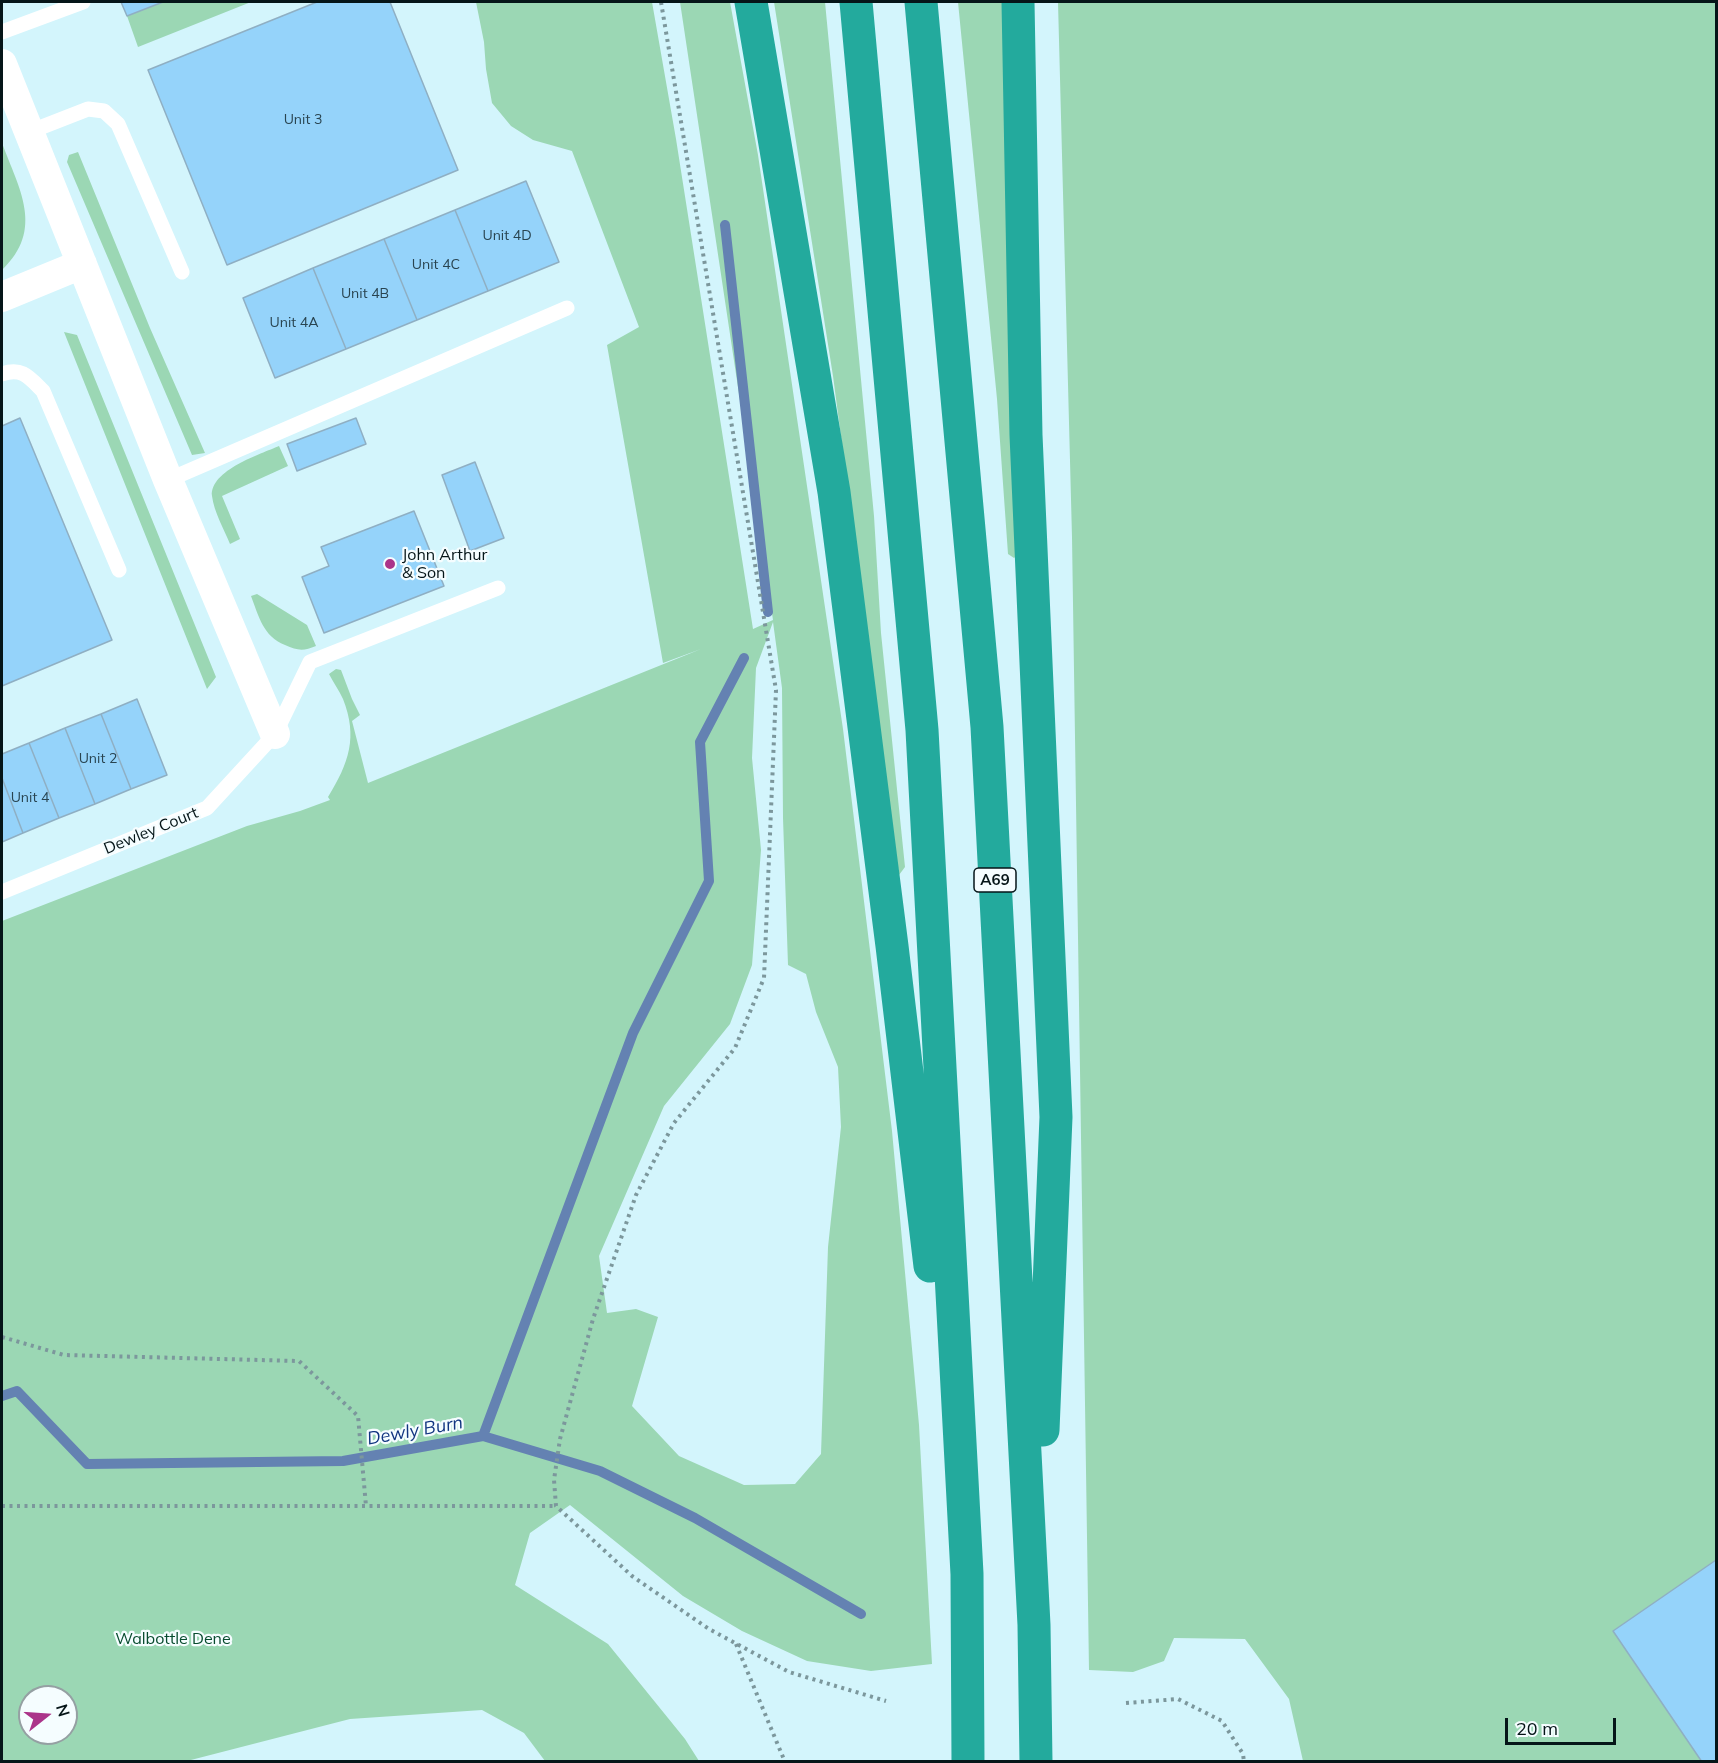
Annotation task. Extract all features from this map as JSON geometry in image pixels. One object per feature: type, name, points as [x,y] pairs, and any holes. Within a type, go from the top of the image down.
[{"type":"highway","points":[[752,2],[834,492],[892,946],[967,1574]]},
{"type":"highway","points":[[856,2],[922,730],[967,1574],[968,1761]]},
{"type":"highway","name":"A69","points":[[921,2],[987,727],[1034,1625],[1036,1761]]},
{"type":"highway","name":"A69","points":[[1018,2],[1026,435],[1056,1117],[1034,1625]]},
{"type":"street","points":[[2,64],[168,480],[275,734]]},
{"type":"street","points":[[2,297],[82,264]]},
{"type":"lane","points":[[2,32],[83,2]]},
{"type":"lane","points":[[29,132],[88,109],[104,111],[118,124],[182,272]]},
{"type":"lane","points":[[168,480],[567,308]]},
{"type":"lane","points":[[2,374],[12,371],[27,375],[43,391],[119,570]]},
{"type":"lane","name":"Dewley Court","points":[[2,892],[207,808],[275,734],[310,662],[498,588]]},
{"type":"path","points":[[556,1506],[554,1480],[560,1439],[593,1319],[636,1195],[674,1124],[735,1048],[764,978],[776,690],[662,2]]},
{"type":"path","points":[[2,1336],[64,1355],[299,1361],[358,1416],[366,1506]]},
{"type":"path","points":[[2,1506],[556,1506],[632,1576],[709,1629],[789,1672],[886,1701]]},
{"type":"path","points":[[736,1644],[785,1761]]},
{"type":"path","points":[[1126,1703],[1178,1699],[1222,1721],[1243,1754],[1244,1761]]},
{"type":"green space","points":[[163,2],[251,2],[138,47],[127,16]]},
{"type":"green space","name":"Walbottle Dene","points":[[476,2],[652,2],[676,139],[753,629],[773,620],[680,2],[730,2],[758,155],[843,729],[892,1131],[919,1425],[932,1664],[871,1671],[807,1661],[742,1631],[683,1596],[570,1505],[530,1533],[515,1585],[608,1644],[685,1739],[699,1761],[545,1761],[524,1733],[482,1710],[350,1719],[187,1761],[2,1761],[2,921],[247,826],[330,800],[328,797],[346,761],[350,738],[348,713],[329,674],[336,669],[341,670],[360,715],[352,721],[368,783],[701,649],[663,663],[607,345],[639,327],[572,151],[533,140],[511,126],[492,103],[484,42]],"holes":[[[773,622],[782,688],[783,818],[788,965],[806,974],[816,1012],[838,1067],[841,1127],[828,1247],[821,1454],[795,1484],[744,1485],[679,1456],[632,1406],[658,1317],[636,1309],[607,1313],[599,1256],[664,1106],[730,1024],[752,965],[761,850],[752,758],[756,668]]]},
{"type":"green space","points":[[774,2],[825,2],[874,516],[881,633],[905,867],[899,875],[833,376]]},
{"type":"green space","points":[[958,2],[1011,2],[1024,549],[1014,558],[1008,554],[997,399]]},
{"type":"green space","points":[[1058,2],[1716,2],[1716,1761],[1303,1761],[1289,1699],[1245,1639],[1174,1638],[1164,1661],[1133,1672],[1089,1670],[1072,537]]},
{"type":"green space","points":[[2,143],[21,193],[25,208],[25,224],[23,239],[15,255],[2,270]]},
{"type":"green space","points":[[78,152],[150,328],[205,453],[192,455],[67,162],[69,155]]},
{"type":"green space","points":[[64,332],[77,335],[216,677],[207,689]]},
{"type":"green space","points":[[279,446],[288,466],[222,496],[240,539],[230,544],[215,508],[212,496],[214,487],[219,478],[238,464]]},
{"type":"green space","points":[[257,594],[307,625],[316,646],[297,649],[285,645],[272,636],[259,618],[251,596]]},
{"type":"building","points":[[121,2],[163,2],[127,16]]},
{"type":"building","points":[[317,2],[390,2],[458,170],[227,265],[148,70]]},
{"type":"building","points":[[526,181],[559,262],[488,291],[455,210]]},
{"type":"building","points":[[455,210],[488,291],[417,320],[384,239]]},
{"type":"building","points":[[384,239],[417,320],[346,349],[313,268]]},
{"type":"building","points":[[313,268],[346,349],[275,378],[243,298]]},
{"type":"building","points":[[20,418],[112,640],[2,686],[2,426]]},
{"type":"building","points":[[356,418],[366,444],[297,471],[287,444]]},
{"type":"building","points":[[475,462],[504,538],[470,551],[442,475]]},
{"type":"building","points":[[414,511],[444,586],[324,633],[302,577],[329,566],[321,547]]},
{"type":"building","points":[[137,699],[167,775],[131,789],[101,714]]},
{"type":"building","points":[[101,714],[131,789],[95,804],[65,728]]},
{"type":"building","points":[[65,728],[95,804],[59,818],[29,743]]},
{"type":"building","points":[[29,743],[59,818],[23,833],[2,778],[2,754]]},
{"type":"building","points":[[2,778],[23,833],[2,842]]},
{"type":"building","points":[[1716,1560],[1716,1762],[1702,1762],[1613,1631]]},
{"type":"waterway","points":[[725,225],[768,612]]},
{"type":"waterway","points":[[483,1436],[633,1033],[709,881],[700,742],[744,658]]},
{"type":"waterway","name":"Dewly Burn","points":[[2,1396],[17,1391],[87,1464],[343,1461],[483,1436],[600,1471],[695,1518],[861,1614]]},
{"type":"place","name":"John Arthur & Son","points":[[390,564]]}]
